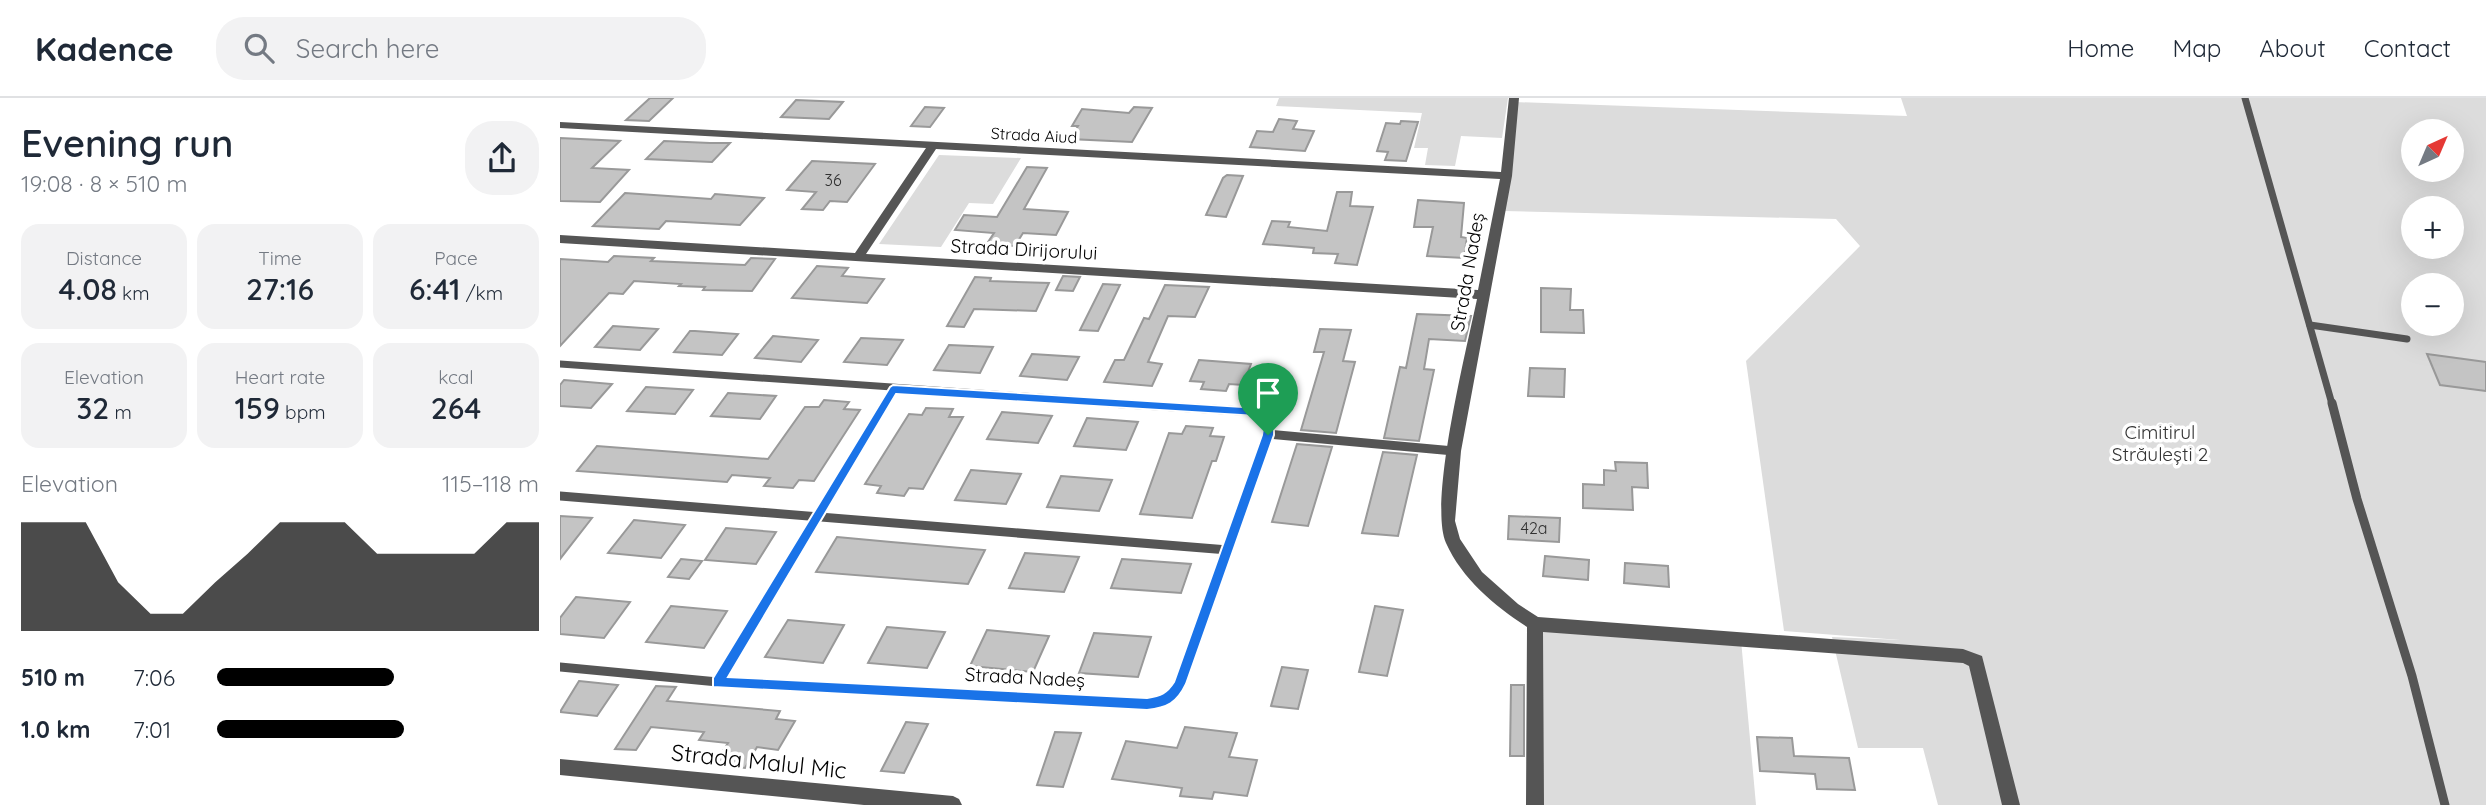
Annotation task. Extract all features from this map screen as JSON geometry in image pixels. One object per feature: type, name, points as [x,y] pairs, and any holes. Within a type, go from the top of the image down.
[{"type":"street","name":"Strada Nadeș","points":[[1514,98],[1506,176],[1454,452],[1448,522],[1453,541],[1465,561],[1492,592],[1535,624]]},
{"type":"street","name":"Strada Aiud","points":[[560,125],[1506,176]]},
{"type":"street","points":[[858,257],[933,145]]},
{"type":"street","name":"Strada Dirijorului","points":[[560,239],[1485,295]]},
{"type":"street","points":[[1535,805],[1535,624],[1963,656],[1976,661],[2011,805]]},
{"type":"street","name":"Strada Malul Mic","points":[[560,767],[953,805]]},
{"type":"lane","points":[[2245,98],[2357,499],[2412,677],[2445,805]]},
{"type":"lane","points":[[2310,326],[2407,339]]},
{"type":"lane","points":[[560,364],[893,389],[1259,412],[1270,421],[1268,435],[1454,452]]},
{"type":"lane","points":[[718,682],[893,389]]},
{"type":"lane","name":"Strada Nadeș","points":[[560,667],[718,682],[1162,703],[1172,696],[1180,684],[1268,435]]},
{"type":"lane","points":[[560,496],[1228,550]]},
{"type":"green space","points":[[1279,98],[1508,98],[1502,138],[1461,136],[1455,166],[1425,165],[1428,148],[1414,148],[1422,113],[1276,106]]},
{"type":"green space","name":"Cimitirul Străulești 2","points":[[1901,98],[2486,98],[2486,805],[1938,805],[1923,748],[1858,748],[1832,637],[1900,640],[1784,631],[1746,361],[1860,246],[1836,219],[1504,211],[1514,102],[1907,116]]},
{"type":"green space","points":[[939,155],[1021,158],[993,204],[969,203],[941,247],[879,244]]},
{"type":"green space","points":[[1535,624],[1741,640],[1756,805],[1535,805]]},
{"type":"building","points":[[650,98],[673,98],[649,121],[626,120]]},
{"type":"building","points":[[796,100],[843,102],[829,119],[781,117]]},
{"type":"building","points":[[925,107],[944,108],[930,127],[911,126]]},
{"type":"building","points":[[1134,107],[1152,108],[1132,142],[1070,139],[1078,126],[1072,126],[1082,109],[1129,113]]},
{"type":"building","points":[[1279,119],[1297,121],[1293,129],[1314,131],[1305,151],[1250,147],[1257,131],[1273,132]]},
{"type":"building","points":[[1401,121],[1418,122],[1406,161],[1385,160],[1388,152],[1377,151],[1386,123],[1400,124]]},
{"type":"building","points":[[560,138],[620,141],[592,168],[629,170],[600,202],[560,201]]},
{"type":"building","points":[[664,141],[730,143],[712,162],[646,159]]},
{"type":"building","points":[[812,161],[875,164],[847,202],[830,201],[823,210],[802,209],[816,192],[787,190]]},
{"type":"building","points":[[1027,167],[1047,168],[1024,209],[1068,212],[1056,235],[1023,233],[1015,246],[986,245],[994,233],[955,230],[964,215],[997,217]]},
{"type":"building","points":[[1227,175],[1243,176],[1226,217],[1206,215],[1223,178]]},
{"type":"building","points":[[1337,192],[1352,192],[1350,206],[1373,207],[1357,265],[1335,263],[1338,254],[1313,253],[1314,248],[1263,244],[1272,221],[1290,222],[1288,227],[1327,231]]},
{"type":"building","points":[[625,193],[711,199],[715,194],[764,198],[740,225],[666,221],[659,229],[593,226]]},
{"type":"building","points":[[1418,200],[1464,203],[1461,237],[1467,238],[1464,258],[1427,256],[1433,227],[1414,227]]},
{"type":"building","points":[[614,256],[654,258],[651,261],[745,265],[751,258],[775,259],[752,291],[703,290],[705,287],[634,281],[623,294],[609,293],[560,346],[560,259],[608,262]]},
{"type":"building","points":[[817,266],[848,268],[842,276],[884,279],[867,303],[792,298]]},
{"type":"building","points":[[1063,276],[1080,277],[1073,291],[1056,290]]},
{"type":"building","points":[[975,277],[991,278],[990,281],[1049,283],[1036,311],[974,309],[964,327],[947,326]]},
{"type":"building","points":[[1103,284],[1120,285],[1098,331],[1080,330]]},
{"type":"building","points":[[1165,285],[1209,287],[1195,317],[1168,316],[1148,362],[1162,364],[1152,386],[1104,382],[1115,360],[1124,360],[1144,318],[1149,319]]},
{"type":"building","points":[[1541,288],[1571,289],[1570,310],[1583,310],[1584,333],[1541,332]]},
{"type":"building","points":[[1417,314],[1471,316],[1465,341],[1429,339],[1424,369],[1434,370],[1419,441],[1384,438],[1400,367],[1406,368]]},
{"type":"building","points":[[613,326],[658,329],[640,350],[595,347]]},
{"type":"building","points":[[1320,329],[1351,330],[1343,361],[1355,362],[1336,433],[1301,430],[1324,352],[1314,352]]},
{"type":"building","points":[[690,331],[738,334],[722,355],[674,352]]},
{"type":"building","points":[[773,336],[818,340],[801,362],[755,358]]},
{"type":"building","points":[[861,338],[903,340],[887,365],[844,362]]},
{"type":"building","points":[[949,345],[993,347],[980,373],[934,370]]},
{"type":"building","points":[[1032,354],[1079,357],[1067,380],[1020,376]]},
{"type":"building","points":[[2427,354],[2486,362],[2486,391],[2440,385]]},
{"type":"building","points":[[1199,360],[1251,364],[1243,385],[1229,384],[1226,391],[1201,389],[1204,382],[1190,381]]},
{"type":"building","points":[[1530,368],[1565,369],[1564,397],[1528,396]]},
{"type":"building","points":[[564,380],[612,384],[591,408],[560,406],[560,385]]},
{"type":"building","points":[[646,387],[693,390],[675,414],[627,411]]},
{"type":"building","points":[[728,393],[776,396],[760,419],[711,416]]},
{"type":"building","points":[[824,400],[849,402],[844,409],[860,410],[814,481],[799,480],[793,488],[764,486],[770,478],[732,475],[727,482],[577,471],[597,446],[768,459],[805,407],[819,407]]},
{"type":"building","points":[[926,408],[953,409],[949,417],[963,417],[923,489],[909,488],[904,496],[877,493],[881,486],[865,484],[909,414],[922,415]]},
{"type":"building","points":[[1002,412],[1052,416],[1038,443],[987,439]]},
{"type":"building","points":[[1087,418],[1138,422],[1126,450],[1074,446]]},
{"type":"building","points":[[1186,426],[1213,428],[1210,436],[1224,437],[1216,461],[1212,461],[1192,518],[1140,514],[1169,433],[1182,434]]},
{"type":"building","points":[[1297,444],[1332,447],[1308,526],[1272,522]]},
{"type":"building","points":[[1383,452],[1417,455],[1398,536],[1362,533]]},
{"type":"building","points":[[1615,462],[1647,463],[1648,488],[1632,487],[1633,510],[1583,508],[1583,484],[1604,485],[1604,470],[1616,471]]},
{"type":"building","points":[[971,470],[1021,474],[1006,504],[955,500]]},
{"type":"building","points":[[1061,476],[1112,480],[1099,511],[1047,507]]},
{"type":"building","points":[[560,516],[592,518],[560,559]]},
{"type":"building","points":[[1509,516],[1560,518],[1559,542],[1508,539]]},
{"type":"building","points":[[634,520],[685,525],[661,558],[608,553]]},
{"type":"building","points":[[726,528],[776,532],[756,564],[705,560]]},
{"type":"building","points":[[837,537],[985,550],[968,584],[816,572]]},
{"type":"building","points":[[1025,553],[1079,557],[1064,592],[1009,588]]},
{"type":"building","points":[[1545,556],[1589,560],[1588,580],[1543,576]]},
{"type":"building","points":[[681,559],[702,561],[689,579],[668,577]]},
{"type":"building","points":[[1122,559],[1191,564],[1181,593],[1111,588]]},
{"type":"building","points":[[1625,563],[1668,566],[1669,587],[1624,583]]},
{"type":"building","points":[[576,597],[630,602],[604,638],[560,634],[560,618]]},
{"type":"building","points":[[671,606],[727,611],[704,648],[646,642]]},
{"type":"building","points":[[1375,606],[1403,610],[1387,676],[1359,672]]},
{"type":"building","points":[[788,620],[844,625],[823,663],[765,657]]},
{"type":"building","points":[[887,627],[945,632],[927,668],[868,663]]},
{"type":"building","points":[[987,630],[1049,636],[1033,672],[970,666]]},
{"type":"building","points":[[1094,633],[1151,637],[1138,677],[1079,673]]},
{"type":"building","points":[[1282,667],[1308,670],[1298,709],[1271,706]]},
{"type":"building","points":[[579,681],[618,685],[597,716],[560,712]]},
{"type":"building","points":[[1511,685],[1524,685],[1524,756],[1510,756]]},
{"type":"building","points":[[656,686],[676,687],[667,701],[780,711],[776,719],[795,721],[778,750],[757,747],[745,768],[714,764],[728,743],[699,740],[704,732],[651,727],[636,750],[615,749]]},
{"type":"building","points":[[906,722],[928,724],[904,773],[881,771]]},
{"type":"building","points":[[1185,727],[1237,733],[1229,757],[1257,760],[1247,796],[1214,792],[1212,799],[1180,796],[1182,788],[1112,779],[1126,741],[1177,748]]},
{"type":"building","points":[[1055,732],[1081,733],[1063,787],[1037,785]]},
{"type":"building","points":[[1757,737],[1792,738],[1794,756],[1849,758],[1855,790],[1817,789],[1815,774],[1760,771]]},
{"type":"route","points":[[893,389],[1259,412],[1270,421],[1268,435],[1180,684],[1172,696],[1162,703],[718,682],[893,389]]}]
